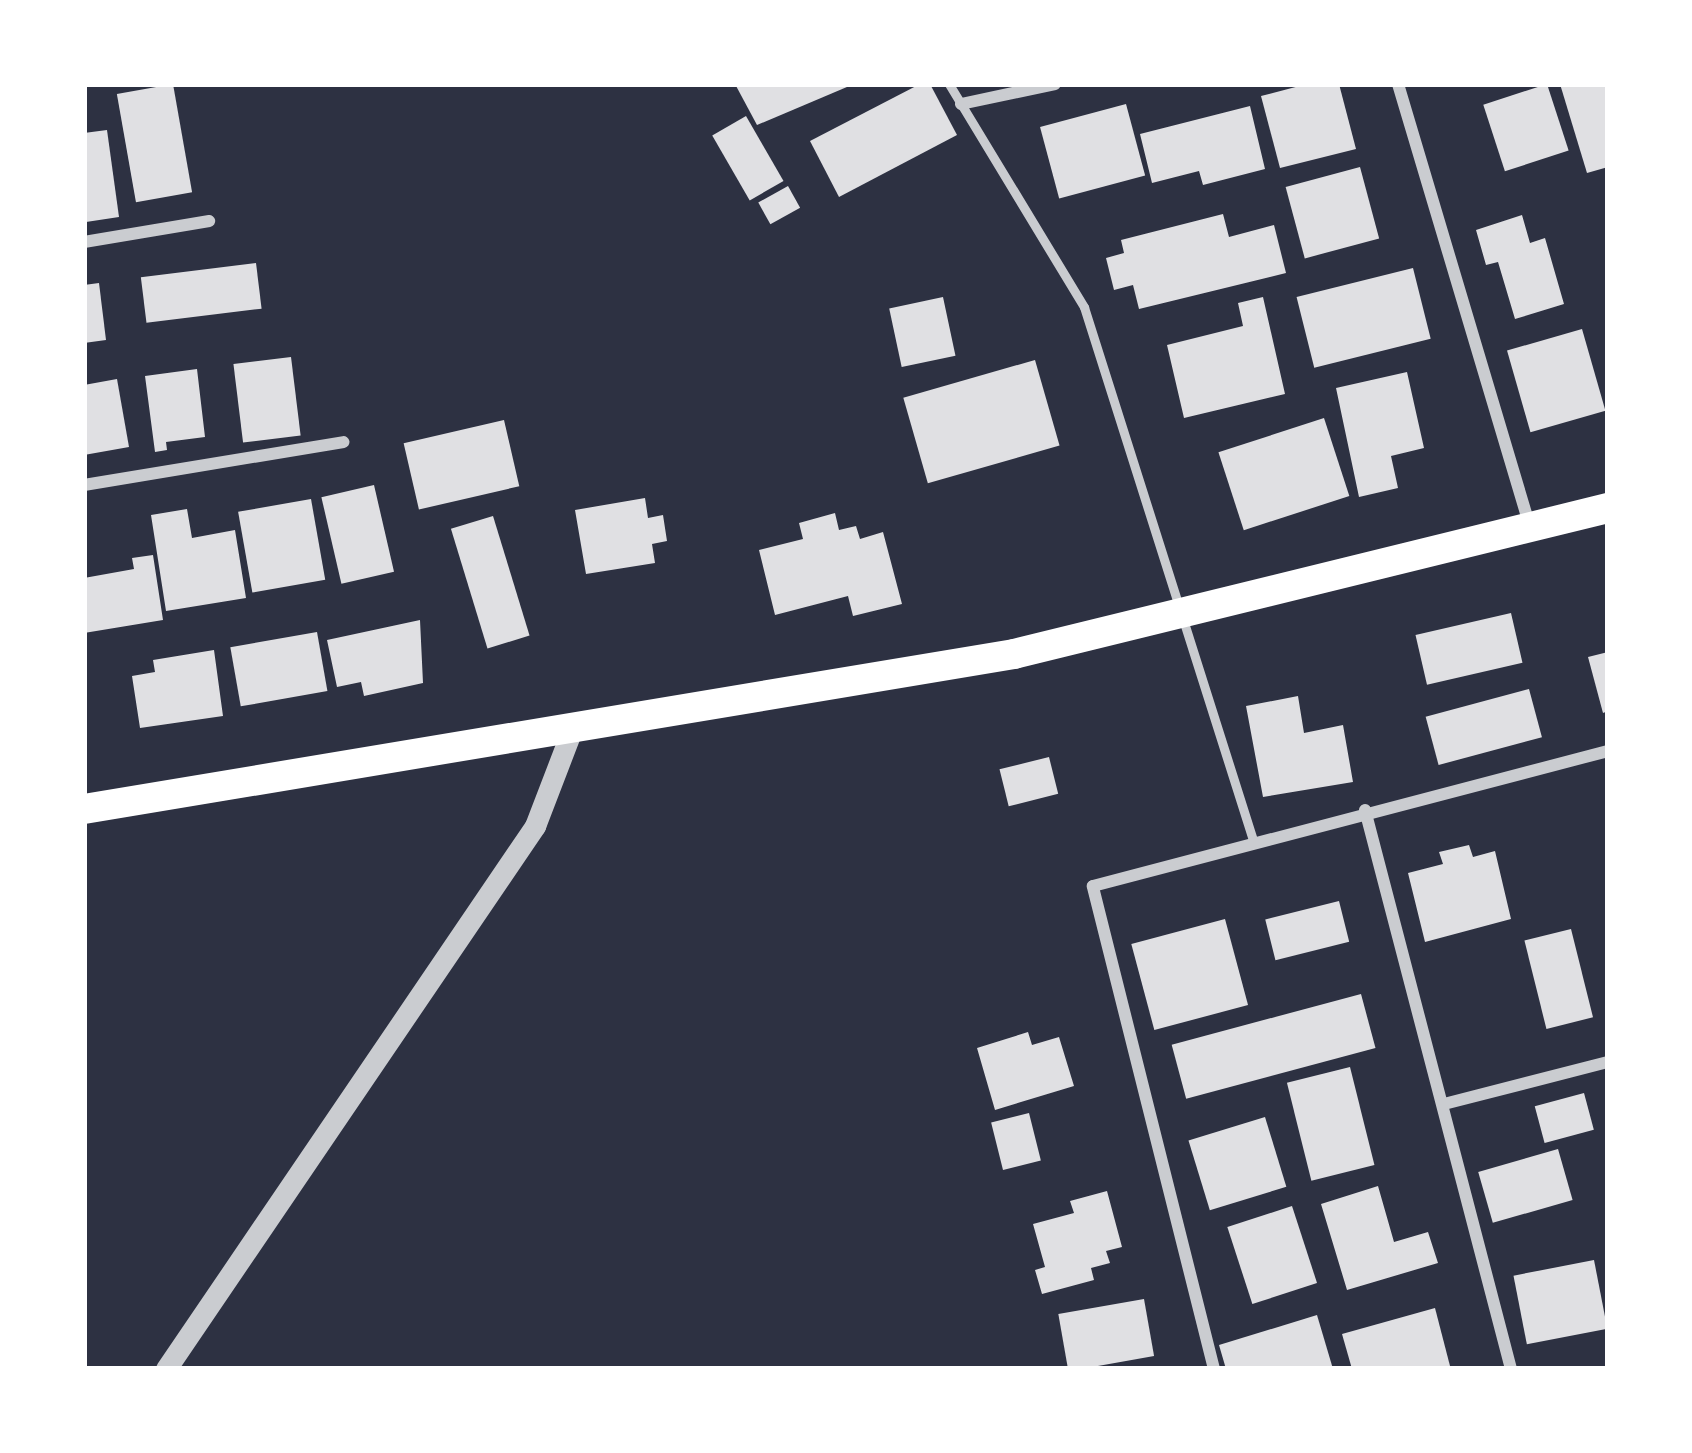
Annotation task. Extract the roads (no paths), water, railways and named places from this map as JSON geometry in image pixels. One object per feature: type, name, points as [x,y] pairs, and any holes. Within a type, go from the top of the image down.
[{"type":"main road","points":[[84,809],[1014,654],[1608,508]]},
{"type":"street","points":[[961,104],[1055,84]]},
{"type":"street","points":[[1397,84],[1530,527]]},
{"type":"street","points":[[84,242],[209,221]]},
{"type":"street","points":[[84,485],[343,442]]},
{"type":"street","points":[[166,1369],[535,826],[573,727]]},
{"type":"street","points":[[1214,1369],[1093,886],[1365,810],[1608,751]]},
{"type":"street","points":[[1365,810],[1511,1369]]},
{"type":"street","points":[[1444,1104],[1608,1062]]},
{"type":"lane","points":[[949,84],[1084,307],[1187,614],[1253,840]]}]
